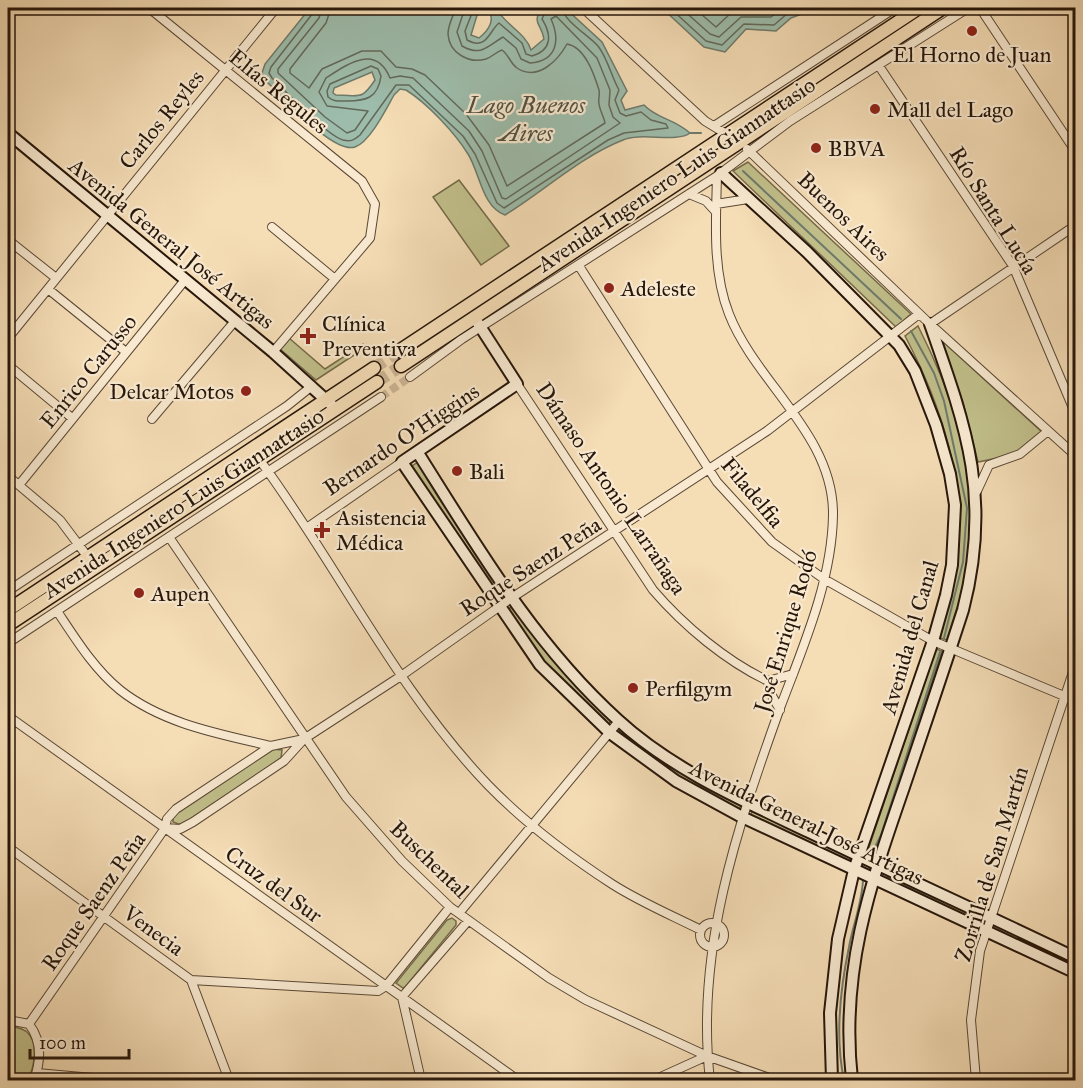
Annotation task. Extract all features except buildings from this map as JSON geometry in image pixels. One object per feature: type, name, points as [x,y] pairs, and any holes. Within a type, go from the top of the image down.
[{"type":"main road","name":"Avenida Ingeniero Luis Giannattasio","points":[[399,351],[920,8]]},
{"type":"main road","name":"Avenida Ingeniero Luis Giannattasio","points":[[401,366],[477,323],[738,142],[943,8]]},
{"type":"main road","name":"Avenida Ingeniero Luis Giannattasio","points":[[8,625],[92,562],[134,526],[374,368]]},
{"type":"main road","name":"Avenida Ingeniero Luis Giannattasio","points":[[8,610],[92,562],[259,459],[377,382]]},
{"type":"street","name":"Elías Regules","points":[[149,8],[362,181],[371,194],[376,209],[370,238],[335,279]]},
{"type":"street","name":"Carlos Reyles","points":[[8,338],[106,214],[276,8]]},
{"type":"street","name":"Buenos Aires","points":[[583,8],[705,120],[750,151],[930,324],[1076,456]]},
{"type":"street","name":"Avenida Ingeniero Luis Giannattasio","points":[[714,126],[895,8]]},
{"type":"street","name":"Avenida Ingeniero Luis Giannattasio","points":[[410,377],[477,323],[579,266],[719,174],[790,121],[968,8]]},
{"type":"street","points":[[980,8],[1076,152]]},
{"type":"street","name":"Río Santa Lucía","points":[[879,66],[1014,266],[1076,415]]},
{"type":"street","points":[[790,121],[793,106]]},
{"type":"street","name":"Avenida General José Artigas","points":[[8,133],[273,352],[336,409]]},
{"type":"street","name":"Avenida del Canal","points":[[719,174],[807,252],[893,336],[922,388],[936,425],[952,485],[955,506],[952,565],[933,641],[854,870],[838,939],[832,977],[830,1013],[832,1080]]},
{"type":"street","name":"José Enrique Rodó","points":[[710,1080],[707,1056],[711,947],[716,922],[742,817],[749,803],[824,579],[833,512],[829,487],[817,451],[753,356],[729,314],[720,276],[716,208],[719,174]]},
{"type":"street","points":[[688,194],[716,208],[748,199]]},
{"type":"street","points":[[930,324],[1076,225]]},
{"type":"street","points":[[272,227],[335,279],[273,352]]},
{"type":"street","points":[[8,240],[56,278]]},
{"type":"street","name":"Filadelfia","points":[[579,266],[710,471],[742,511],[772,542],[824,579],[933,641],[1076,701]]},
{"type":"street","name":"Enrico Carusso","points":[[19,485],[186,280]]},
{"type":"street","points":[[48,289],[126,352]]},
{"type":"street","name":"Roque Saenz Peña","points":[[165,828],[180,829],[193,822],[284,761],[304,739],[400,676],[510,599],[710,471],[920,314]]},
{"type":"street","points":[[152,419],[235,321]]},
{"type":"street","name":"Dámaso Antonio Larrañaga","points":[[477,323],[613,533],[670,609],[727,655],[768,681]]},
{"type":"street","name":"Avenida del Canal","points":[[852,1080],[849,1050],[851,979],[856,943],[877,865],[951,648],[970,584],[977,534],[977,491],[961,417],[930,324]]},
{"type":"street","points":[[8,365],[72,418]]},
{"type":"street","name":"Bernardo O'Higgins","points":[[308,527],[517,384]]},
{"type":"street","name":"Avenida Ingeniero Luis Giannattasio","points":[[8,591],[120,519],[287,406],[312,386]]},
{"type":"street","name":"Avenida Ingeniero Luis Giannattasio","points":[[8,643],[267,470],[381,397]]},
{"type":"street","points":[[336,409],[347,414],[369,405]]},
{"type":"street","points":[[977,491],[989,465],[1020,453],[1048,431]]},
{"type":"street","name":"Avenida General José Artigas","points":[[418,453],[510,599],[555,656],[619,722],[682,766],[749,803],[1076,958]]},
{"type":"street","points":[[259,459],[308,527],[400,676],[488,785],[533,826],[613,884],[701,930]]},
{"type":"street","name":"Avenida General José Artigas","points":[[402,462],[540,664],[610,733],[675,781],[742,817],[1076,973]]},
{"type":"street","points":[[8,476],[60,520],[92,562]]},
{"type":"street","points":[[120,519],[134,526]]},
{"type":"street","name":"Buschental","points":[[169,537],[304,739],[346,797],[402,861],[450,907],[549,978],[586,1000],[707,1056],[775,1080]]},
{"type":"street","points":[[57,611],[88,656],[128,695],[182,723],[271,746]]},
{"type":"street","name":"Zorrilla de San Martín","points":[[976,1080],[971,1020],[974,987],[985,930],[1076,663]]},
{"type":"street","points":[[780,710],[771,694],[768,681],[793,674]]},
{"type":"street","name":"Cruz del Sur","points":[[8,716],[518,1080]]},
{"type":"street","points":[[460,912],[619,722]]},
{"type":"street","name":"Roque Saenz Peña","points":[[29,1024],[105,918],[165,828],[167,819],[176,809],[271,746],[304,739]]},
{"type":"street","name":"Venecia","points":[[8,848],[191,980],[229,1080]]},
{"type":"street","points":[[191,980],[371,992],[386,986],[450,907]]},
{"type":"street","points":[[421,1080],[402,997],[468,921]]},
{"type":"street","points":[[716,922],[723,928],[724,937],[720,945],[711,947],[700,939],[701,930],[707,923],[716,922]]},
{"type":"street","points":[[8,1020],[29,1024],[39,1043],[35,1077],[115,1080]]},
{"type":"street","points":[[654,1080],[707,1056]]},
{"type":"shaded area","points":[[925,8],[935,8],[750,127]]},
{"type":"shaded area","points":[[714,149],[435,338],[434,334]]},
{"type":"shaded area","points":[[748,162],[911,314],[896,327],[733,171]]},
{"type":"shaded area","points":[[459,180],[509,246],[481,265],[433,197]]},
{"type":"shaded area","points":[[918,326],[954,411],[963,442],[972,503],[973,534],[969,565],[947,640],[940,638],[956,571],[959,531],[958,502],[954,473],[940,417],[930,389],[905,336]]},
{"type":"shaded area","points":[[289,338],[325,369],[363,344],[365,348],[316,380],[280,349]]},
{"type":"shaded area","points":[[940,339],[1043,433],[1017,454],[978,462],[963,402]]},
{"type":"shaded area","points":[[321,410],[128,541],[101,555]]},
{"type":"shaded area","points":[[418,462],[506,596],[499,600],[412,466]]},
{"type":"shaded area","points":[[512,606],[558,666],[612,720],[607,726],[552,672],[507,611]]},
{"type":"shaded area","points":[[936,649],[942,651],[874,857],[867,853]]},
{"type":"shaded area","points":[[621,728],[741,804],[741,807],[736,809],[675,776],[616,735]]},
{"type":"shaded area","points":[[273,749],[282,750],[281,758],[184,826],[173,822],[173,816]]},
{"type":"shaded area","points":[[752,809],[852,856],[849,862],[751,816]]},
{"type":"shaded area","points":[[888,875],[982,921],[979,923],[888,881]]},
{"type":"shaded area","points":[[452,918],[456,921],[456,925],[406,986],[403,988],[396,983],[447,920]]},
{"type":"shaded area","points":[[994,924],[1075,961],[1075,969],[992,928]]},
{"type":"shaded area","points":[[13,1026],[27,1032],[33,1042],[33,1062],[28,1080],[8,1080],[8,1027]]},
{"type":"water","name":"Lago Buenos Aires","points":[[310,8],[496,8],[525,39],[531,50],[544,39],[537,21],[541,8],[565,8],[602,42],[627,91],[621,100],[625,110],[644,105],[690,133],[677,137],[631,138],[607,147],[505,215],[491,205],[468,154],[456,137],[431,110],[406,90],[400,89],[394,95],[377,124],[361,144],[346,147],[334,142],[309,123],[267,82],[262,73],[265,64]],"holes":[[[488,9],[491,17],[488,29],[479,38],[471,35],[478,12]],[[372,72],[375,80],[363,94],[355,96],[333,93],[334,88]]]},
{"type":"water","points":[[662,8],[814,8],[791,18],[776,31],[746,29],[725,52],[704,47]]},
{"type":"waterway","points":[[690,133],[701,133]]},
{"type":"waterway","points":[[743,171],[901,319]]},
{"type":"waterway","points":[[911,331],[934,373],[944,401],[967,508],[963,562],[944,638]]},
{"type":"waterway","points":[[871,855],[881,835],[940,652]]},
{"type":"waterway","points":[[844,1080],[839,1031],[841,997],[863,880]]},
{"type":"tunnel","points":[[374,368],[399,351]]},
{"type":"tunnel","points":[[377,382],[401,366]]},
{"type":"tunnel","points":[[381,397],[410,377]]},
{"type":"place","name":"El Horno de Juan","points":[[972,31]]},
{"type":"place","name":"Mall del Lago","points":[[875,109]]},
{"type":"place","name":"BBVA","points":[[816,148]]},
{"type":"place","name":"Adeleste","points":[[609,288]]},
{"type":"place","name":"Clínica Preventiva","points":[[308,336]]},
{"type":"place","name":"Delcar Motos","points":[[246,391]]},
{"type":"place","name":"Bali","points":[[457,471]]},
{"type":"place","name":"Asistencia Médica","points":[[322,530]]},
{"type":"place","name":"Aupen","points":[[139,593]]},
{"type":"place","name":"Perfilgym","points":[[633,688]]}]
